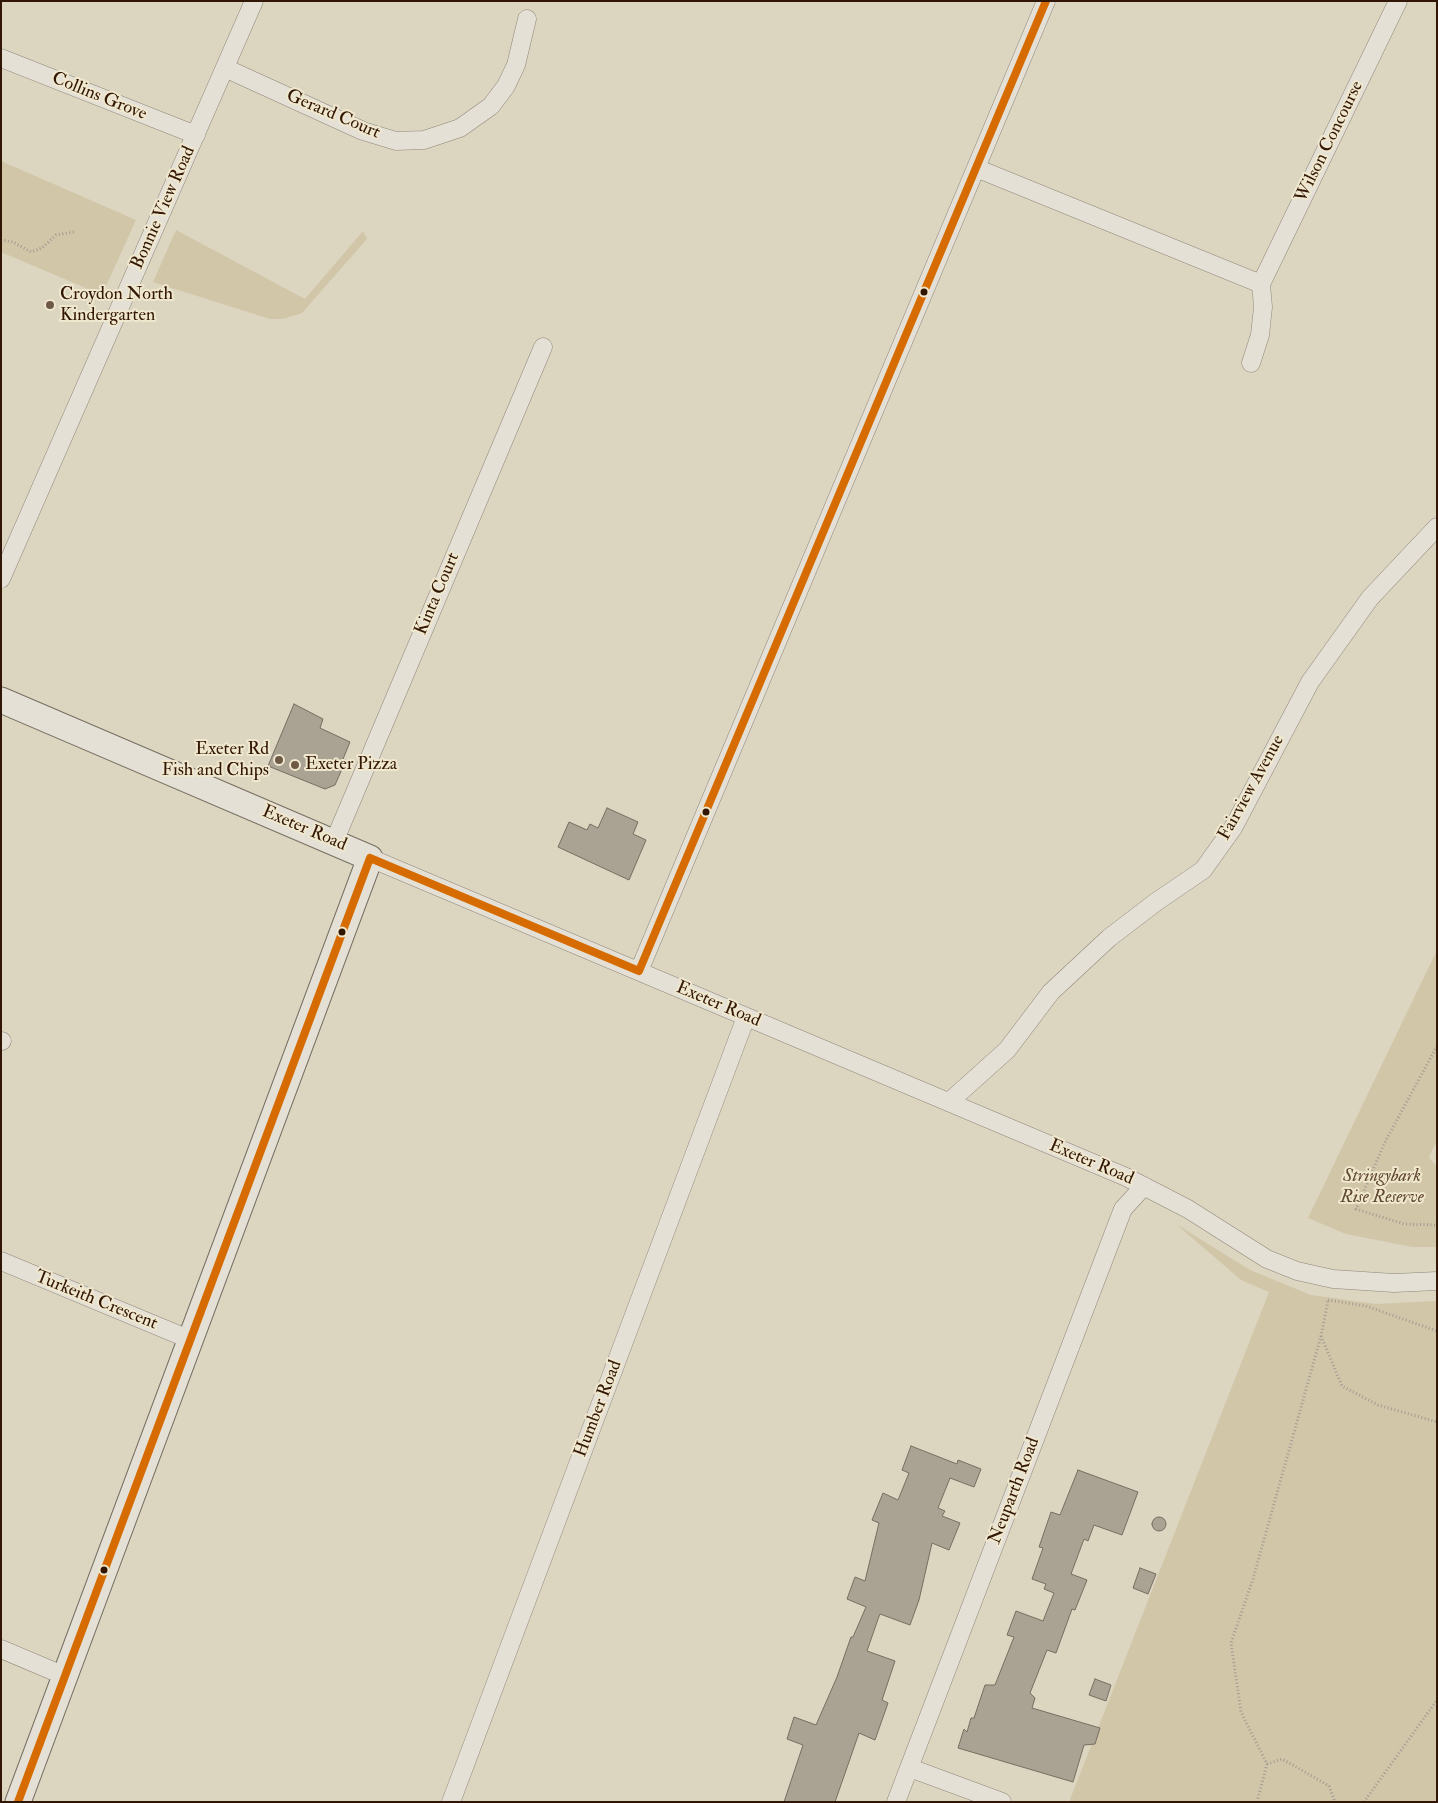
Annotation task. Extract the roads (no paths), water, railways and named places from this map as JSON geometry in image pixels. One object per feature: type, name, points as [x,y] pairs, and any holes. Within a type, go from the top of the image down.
[{"type":"main road","name":"Exeter Road","points":[[1,700],[370,858]]},
{"type":"main road","points":[[18,1802],[370,858]]},
{"type":"street","name":"Bonnie View Road","points":[[1,579],[254,1]]},
{"type":"street","points":[[639,971],[1046,1]]},
{"type":"street","name":"Wilson Concourse","points":[[1251,363],[1260,335],[1263,307],[1261,284],[1398,1]]},
{"type":"street","name":"Gerard Court","points":[[225,68],[363,131],[396,141],[424,140],[460,128],[491,106],[506,86],[516,65],[527,19]]},
{"type":"street","name":"Collins Grove","points":[[1,58],[196,135]]},
{"type":"street","points":[[976,168],[1261,284]]},
{"type":"street","name":"Kinta Court","points":[[334,842],[543,347]]},
{"type":"street","name":"Fairview Avenue","points":[[949,1102],[1007,1050],[1051,992],[1110,938],[1156,902],[1203,870],[1233,828],[1310,682],[1370,598],[1437,526]]},
{"type":"street","name":"Exeter Road","points":[[370,858],[1144,1186],[1188,1209],[1267,1259],[1297,1271],[1333,1279],[1394,1283],[1437,1281]]},
{"type":"street","name":"Humber Road","points":[[451,1802],[746,1017]]},
{"type":"street","name":"Neuparth Road","points":[[896,1802],[1124,1209],[1144,1186]]},
{"type":"street","name":"Turkeith Crescent","points":[[1,1262],[191,1340]]},
{"type":"street","points":[[1,1649],[65,1676]]},
{"type":"street","points":[[910,1768],[1002,1802]]},
{"type":"place","name":"Croydon North Kindergarten","points":[[50,305]]},
{"type":"place","name":"Exeter Rd Fish and Chips","points":[[279,760]]},
{"type":"place","name":"Exeter Pizza","points":[[295,765]]},
{"type":"park label","name":"Stringybark Rise Reserve","points":[[1382,1187]]}]
